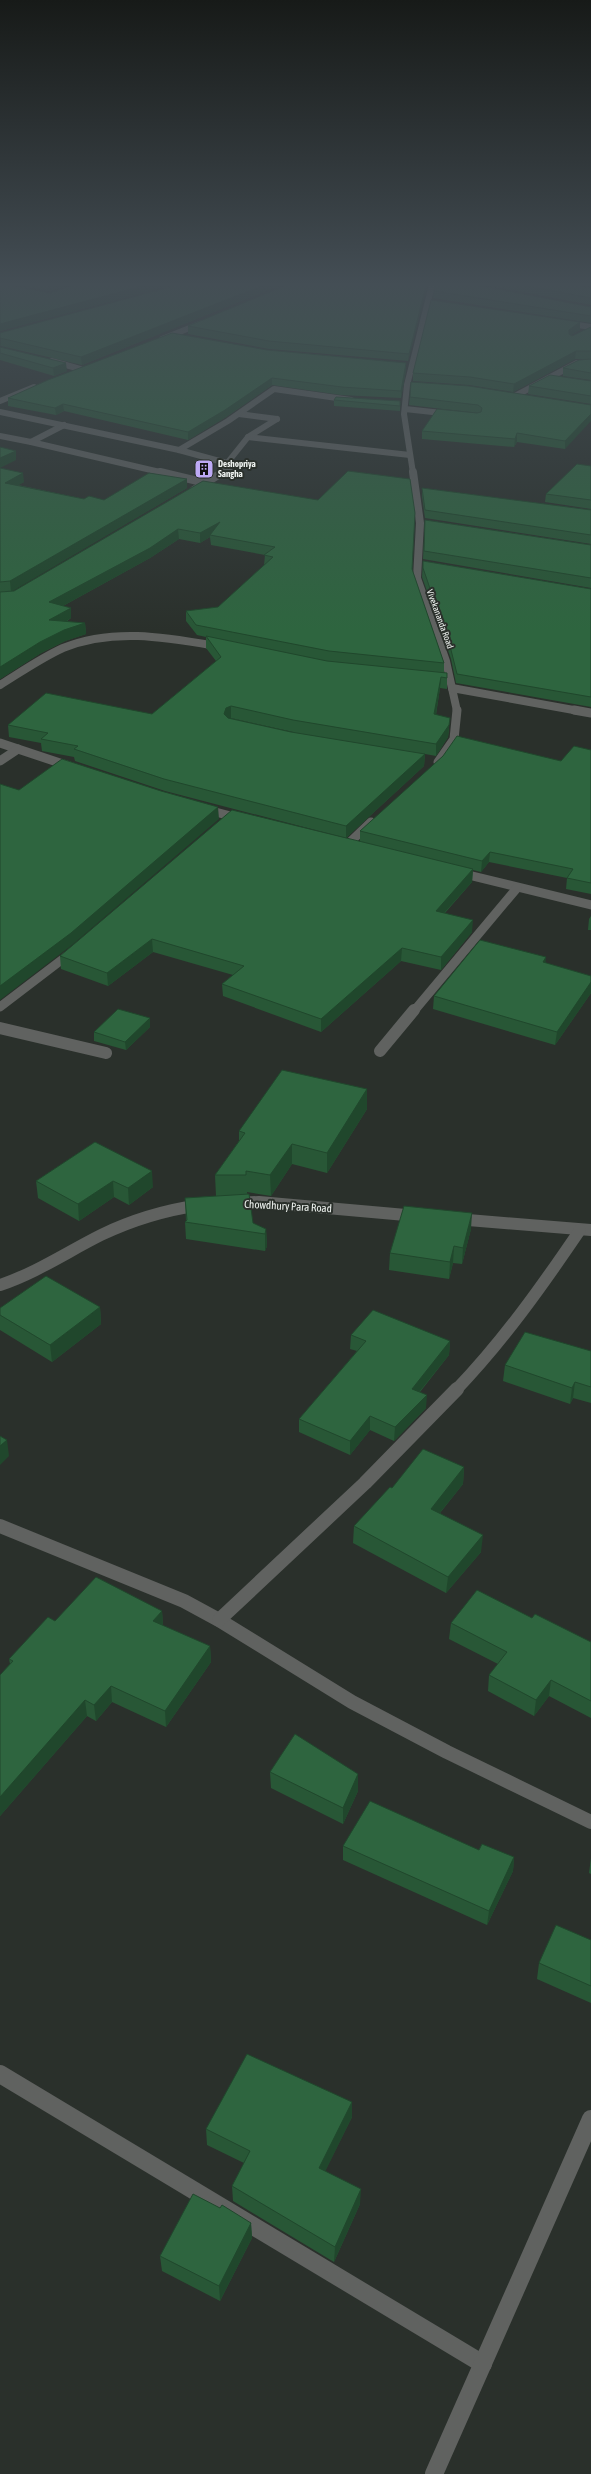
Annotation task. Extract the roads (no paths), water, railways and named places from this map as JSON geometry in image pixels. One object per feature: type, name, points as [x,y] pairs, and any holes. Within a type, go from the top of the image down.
[{"type":"street","points":[[179,450],[239,414],[258,400]]},
{"type":"street","name":"Vivekananda Road","points":[[404,400],[402,405],[410,455],[419,490],[424,524],[422,564],[417,578],[420,592],[434,623],[448,683],[458,715],[454,739],[434,763]]},
{"type":"street","points":[[402,405],[455,415]]},
{"type":"street","points":[[0,412],[179,450],[228,462],[234,465],[187,495]]},
{"type":"street","points":[[228,462],[248,437],[277,419],[239,414]]},
{"type":"street","points":[[31,442],[64,425]]},
{"type":"street","points":[[0,436],[206,483]]},
{"type":"street","points":[[248,437],[410,455]]},
{"type":"street","points":[[0,685],[71,645],[104,636],[151,636],[230,648]]},
{"type":"street","points":[[448,683],[591,713]]},
{"type":"street","points":[[0,743],[80,770]]},
{"type":"street","points":[[0,761],[18,749]]},
{"type":"street","points":[[193,806],[254,822]]},
{"type":"street","points":[[219,827],[231,816]]},
{"type":"street","points":[[347,845],[376,817]]},
{"type":"street","points":[[448,870],[591,905]]},
{"type":"street","points":[[380,1051],[517,888]]},
{"type":"street","points":[[0,1007],[82,944]]},
{"type":"street","points":[[0,1028],[106,1053]]},
{"type":"street","name":"Chowdhury Para Road","points":[[0,1285],[35,1271],[103,1235],[150,1215],[198,1205],[259,1202],[431,1217]]},
{"type":"street","points":[[447,1218],[585,1230]]},
{"type":"street","points":[[219,1620],[368,1481],[427,1422],[512,1328],[585,1230]]},
{"type":"street","points":[[0,1526],[184,1601],[219,1620],[352,1702],[447,1752],[591,1822]]},
{"type":"street","points":[[0,2074],[483,2364]]},
{"type":"street","points":[[434,2474],[591,2119]]},
{"type":"place","name":"Deshopriya Sangha","points":[[204,469]]}]
